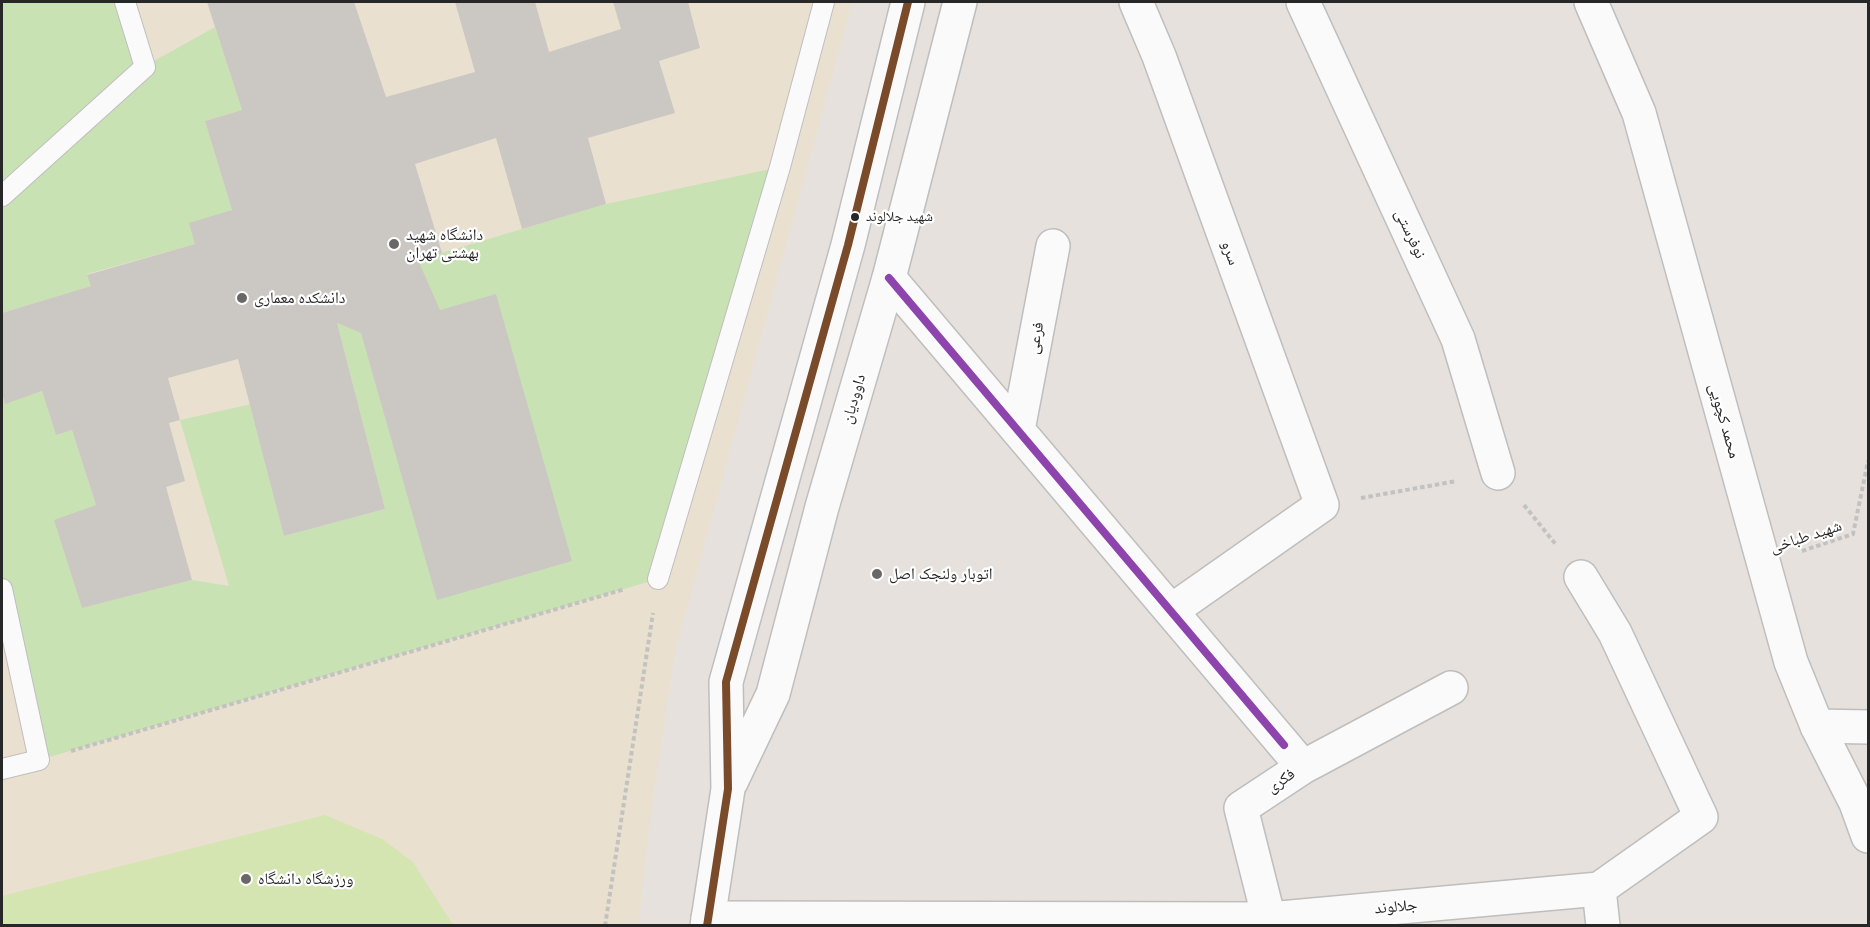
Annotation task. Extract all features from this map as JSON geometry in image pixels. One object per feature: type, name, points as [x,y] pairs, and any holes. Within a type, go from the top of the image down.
[{"type":"street","name":"داوودیان","points":[[708,922],[728,789],[726,682],[848,245],[908,2]]},
{"type":"street","name":"داوودیان","points":[[728,789],[773,694],[822,507],[889,278],[960,2]]},
{"type":"street","name":"سرو","points":[[1136,2],[1163,68],[1322,505]]},
{"type":"street","name":"نوفرستی","points":[[1303,2],[1458,339],[1498,473]]},
{"type":"street","name":"محمد کچویی","points":[[1591,2],[1638,113],[1791,662],[1816,726],[1856,803],[1869,836]]},
{"type":"street","name":"فرعی","points":[[1018,430],[1053,246]]},
{"type":"street","name":"فکری","points":[[889,278],[1303,767],[1241,808],[1269,919]]},
{"type":"street","points":[[1171,611],[1322,505]]},
{"type":"street","name":"جلالوند","points":[[708,922],[1269,919],[1599,889],[1701,818],[1615,633],[1581,577]]},
{"type":"street","points":[[1303,767],[1451,688]]},
{"type":"street","points":[[1816,726],[1869,727]]},
{"type":"street","points":[[1599,889],[1603,926]]},
{"type":"lane","points":[[2,196],[145,67],[125,2]]},
{"type":"lane","points":[[658,579],[780,167],[824,2]]},
{"type":"lane","points":[[2,589],[39,760],[2,769]]},
{"type":"path","name":"شهید طباخی","points":[[1764,563],[1853,534],[1869,461]]},
{"type":"path","points":[[1322,505],[1498,473],[1581,577]]},
{"type":"path","points":[[39,760],[658,579],[605,926]]},
{"type":"shaded area","name":"دانشگاه شهید بهشتی تهران","points":[[2,2],[852,2],[675,651],[653,797],[638,925],[2,926]]},
{"type":"green space","points":[[2,2],[125,2],[145,66],[215,27],[242,110],[205,121],[232,210],[195,244],[87,274],[91,286],[2,313]]},
{"type":"green space","points":[[780,167],[658,579],[39,760],[2,589],[2,393],[5,403],[42,391],[56,435],[72,430],[96,505],[55,520],[82,608],[192,580],[229,586],[180,420],[251,404],[284,536],[385,509],[337,323],[361,333],[439,310],[418,260],[606,204]]},
{"type":"green space","name":"ورزشگاه دانشگاه","points":[[325,815],[382,839],[413,862],[453,925],[2,925],[2,896]]},
{"type":"building","name":"دانشکده معماری","points":[[207,2],[354,2],[386,97],[475,72],[455,2],[535,2],[549,52],[621,29],[613,2],[688,2],[700,48],[659,61],[675,113],[588,138],[606,204],[522,229],[496,138],[415,164],[442,253],[418,260],[440,310],[496,294],[572,561],[437,600],[361,333],[337,323],[385,509],[284,536],[238,359],[168,378],[180,420],[169,423],[185,481],[166,487],[192,580],[82,608],[54,520],[96,505],[72,430],[56,435],[42,391],[5,404],[2,393],[2,313],[91,286],[87,275],[195,244],[189,223],[232,210],[205,121],[242,110]]},
{"type":"transit line","points":[[707,926],[728,789],[726,682],[848,245],[908,2]]},
{"type":"transit line","points":[[889,278],[1284,745]]},
{"type":"place","name":"شهید جلالوند","points":[[855,217]]},
{"type":"place","name":"دانشگاه شهید بهشتی تهران","points":[[394,244]]},
{"type":"place","name":"دانشکده معماری","points":[[242,298]]},
{"type":"place","name":"اتوبار ولنجک اصل","points":[[877,574]]},
{"type":"place","name":"ورزشگاه دانشگاه","points":[[246,879]]}]
